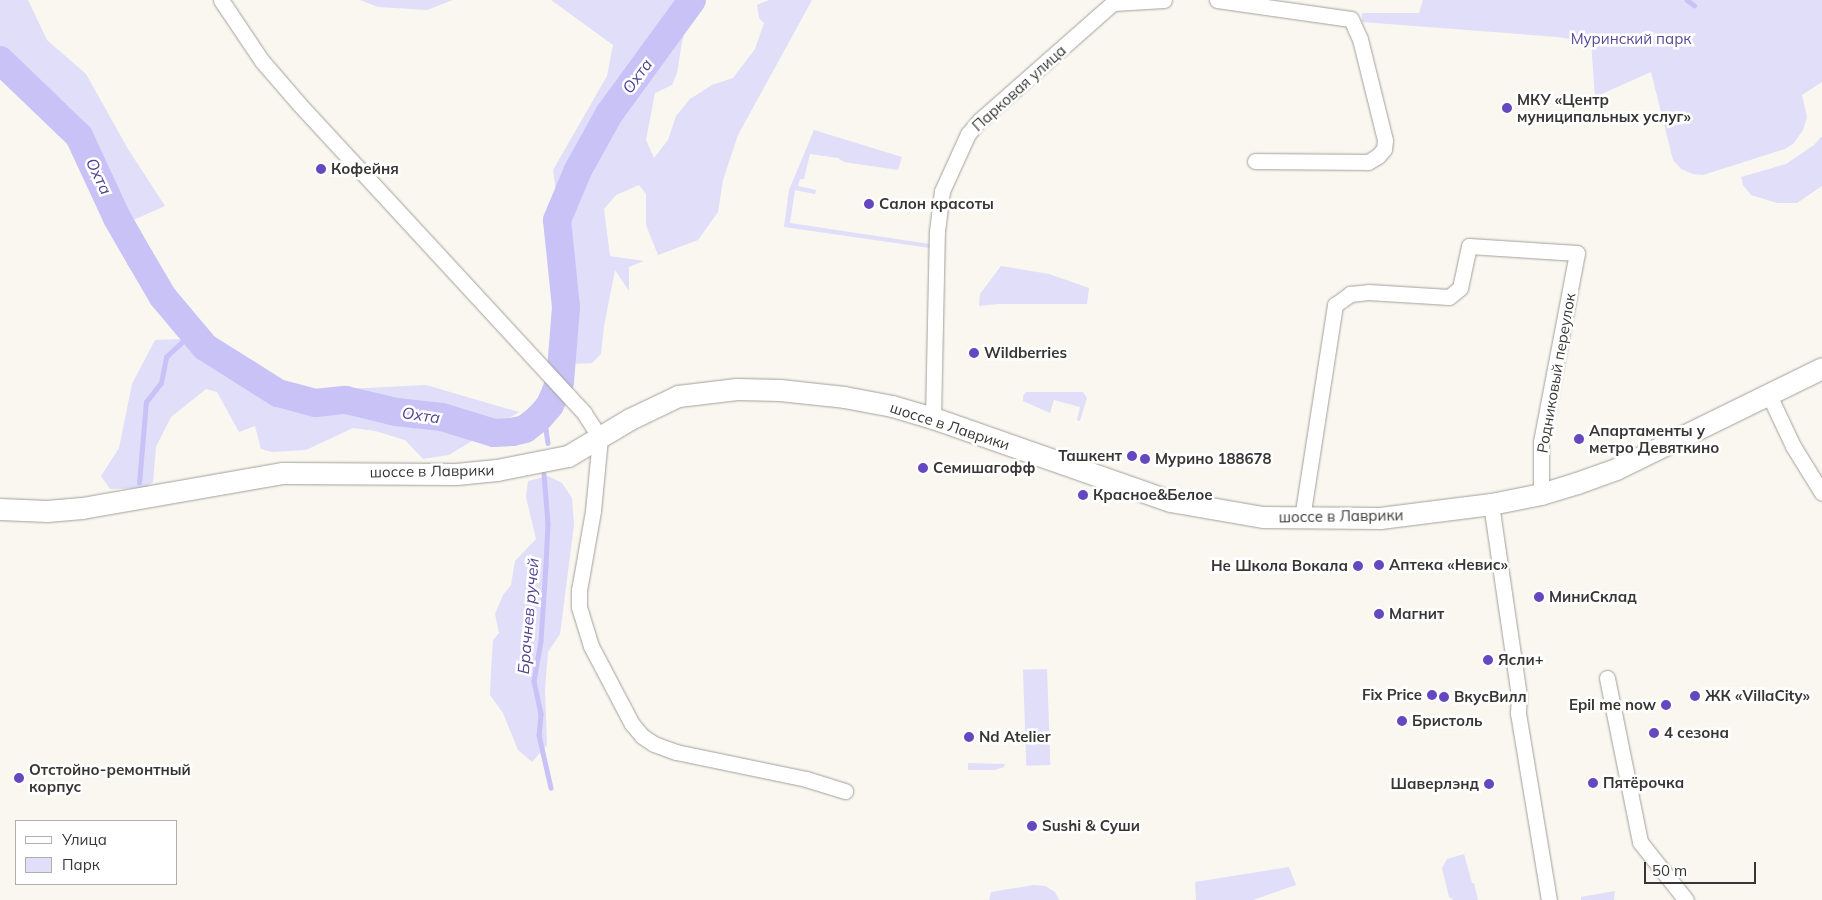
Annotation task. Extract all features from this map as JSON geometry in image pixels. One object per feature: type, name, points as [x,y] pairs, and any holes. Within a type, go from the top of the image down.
[{"type":"street","points":[[221,0],[262,61],[584,413],[600,438],[593,510],[579,590],[579,608],[591,646],[632,724],[642,736],[654,744],[676,752],[806,779],[845,791]]},
{"type":"street","name":"Парковая улица","points":[[933,418],[937,231],[942,191],[968,134],[979,121],[1113,3],[1164,0]]},
{"type":"street","points":[[1217,0],[1351,19],[1360,39],[1385,140],[1384,149],[1378,156],[1368,162],[1255,161]]},
{"type":"street","name":"Родниковый переулок","points":[[1302,518],[1335,305],[1350,294],[1368,292],[1449,297],[1460,288],[1469,246],[1578,253],[1541,442],[1541,494]]},
{"type":"street","name":"шоссе в Лаврики","points":[[0,509],[47,511],[82,508],[283,473],[466,473],[524,466],[561,458],[584,448],[630,419],[678,396],[737,389],[780,390],[844,397],[892,406],[933,418],[1170,500],[1263,517],[1380,518],[1491,504],[1541,494],[1616,469],[1822,368]]},
{"type":"street","points":[[1768,395],[1793,446],[1822,493]]},
{"type":"street","points":[[1491,504],[1519,697],[1518,713],[1549,900]]},
{"type":"street","points":[[1607,678],[1640,842],[1686,900]]},
{"type":"green space","points":[[0,0],[28,0],[47,40],[86,74],[128,149],[165,206],[131,221],[15,80],[0,71]]},
{"type":"green space","points":[[360,0],[453,0],[427,10],[378,7]]},
{"type":"green space","points":[[551,0],[704,0],[690,14],[682,42],[677,73],[672,85],[655,93],[646,140],[654,158],[668,140],[676,116],[690,99],[712,85],[733,78],[755,49],[764,23],[759,18],[757,5],[769,0],[812,0],[738,135],[723,180],[718,212],[698,240],[658,255],[646,225],[646,194],[639,185],[616,195],[604,209],[610,256],[644,261],[629,267],[629,291],[615,270],[604,326],[601,354],[592,363],[573,364],[574,322],[553,170],[607,76],[613,45]]},
{"type":"green space","name":"Муринский парк","points":[[1423,0],[1822,0],[1822,82],[1802,95],[1807,117],[1803,130],[1793,144],[1785,149],[1703,175],[1693,174],[1681,169],[1673,160],[1651,72],[1595,97],[1591,42],[1557,37],[1362,22],[1362,13],[1419,13]]},
{"type":"green space","points":[[814,130],[902,157],[898,170],[844,162],[838,158],[810,154],[804,179],[800,179],[798,186],[816,190],[815,194],[795,190],[790,223],[930,244],[930,248],[784,227],[789,190]]},
{"type":"green space","points":[[1822,136],[1822,186],[1797,203],[1777,203],[1751,195],[1743,185],[1741,177],[1786,164],[1814,145]]},
{"type":"green space","points":[[1001,266],[1049,274],[1089,288],[1087,304],[998,304],[979,306],[980,294]]},
{"type":"green space","points":[[214,338],[245,366],[285,392],[426,385],[519,412],[449,455],[423,459],[405,440],[375,431],[353,428],[306,450],[272,452],[261,449],[255,426],[239,432],[217,392],[206,389],[171,417],[156,447],[153,482],[144,488],[110,489],[101,476],[119,448],[132,384],[155,340]]},
{"type":"green space","points":[[1026,392],[1083,392],[1087,398],[1080,421],[1077,420],[1080,407],[1054,400],[1050,413],[1023,401],[1023,396]]},
{"type":"green space","points":[[548,476],[562,483],[572,498],[574,525],[560,634],[548,652],[545,689],[547,745],[532,762],[518,750],[503,713],[490,695],[491,671],[493,640],[499,633],[495,614],[503,595],[511,585],[515,561],[536,539],[526,497],[528,481]]},
{"type":"green space","points":[[1047,669],[1050,765],[1026,766],[1023,670]]},
{"type":"green space","points":[[968,763],[1005,764],[1004,767],[995,770],[968,770]]},
{"type":"green space","points":[[1464,854],[1478,900],[1454,900],[1449,897],[1442,868],[1447,859]]},
{"type":"green space","points":[[1289,867],[1296,885],[1253,900],[1196,900],[1195,882]]},
{"type":"green space","points":[[1034,885],[1045,886],[1055,892],[1059,900],[989,900],[991,892]]},
{"type":"green space","points":[[1615,891],[1614,900],[1581,900],[1581,897]]},
{"type":"waterway","name":"Охта","points":[[0,60],[79,136],[117,218],[163,297],[205,347],[278,393],[315,403],[346,400],[396,412],[442,417],[494,433],[512,432],[525,429],[538,419],[550,405],[560,382],[566,307],[557,220],[578,170],[609,114],[692,0]]},
{"type":"waterway","points":[[1687,0],[1694,5]]},
{"type":"waterway","points":[[139,483],[146,402],[161,383],[166,357],[192,333]]},
{"type":"waterway","name":"Брачнев ручей","points":[[538,419],[546,430],[548,443]]},
{"type":"waterway","name":"Брачнев ручей","points":[[544,474],[548,524],[541,641],[534,681],[541,714],[539,735],[551,788]]},
{"type":"place","name":"МКУ «Центр муниципальных услуг»","points":[[1507,108]]},
{"type":"place","name":"Кофейня","points":[[321,169]]},
{"type":"place","name":"Салон красоты","points":[[869,204]]},
{"type":"place","name":"Wildberries","points":[[974,353]]},
{"type":"place","name":"Апартаменты у метро Девяткино","points":[[1579,439]]},
{"type":"place","name":"Ташкент","points":[[1132,456]]},
{"type":"place","name":"Мурино 188678","points":[[1145,459]]},
{"type":"place","name":"Семишагофф","points":[[923,468]]},
{"type":"place","name":"Красное&Белое","points":[[1083,495]]},
{"type":"place","name":"Аптека «Невис»","points":[[1379,565]]},
{"type":"place","name":"Не Школа Вокала","points":[[1358,566]]},
{"type":"place","name":"МиниСклад","points":[[1539,597]]},
{"type":"place","name":"Магнит","points":[[1379,614]]},
{"type":"place","name":"Ясли+","points":[[1488,660]]},
{"type":"place","name":"Fix Price","points":[[1432,695]]},
{"type":"place","name":"ЖК «VillaCity»","points":[[1695,696]]},
{"type":"place","name":"ВкусВилл","points":[[1444,697]]},
{"type":"place","name":"Epil me now","points":[[1666,705]]},
{"type":"place","name":"Бристоль","points":[[1402,721]]},
{"type":"place","name":"4 сезона","points":[[1654,733]]},
{"type":"place","name":"Nd Atelier","points":[[969,737]]},
{"type":"place","name":"Отстойно-ремонтный корпус","points":[[19,778]]},
{"type":"place","name":"Пятёрочка","points":[[1593,783]]},
{"type":"place","name":"Шаверлэнд","points":[[1489,784]]},
{"type":"place","name":"Sushi & Суши","points":[[1032,826]]}]
